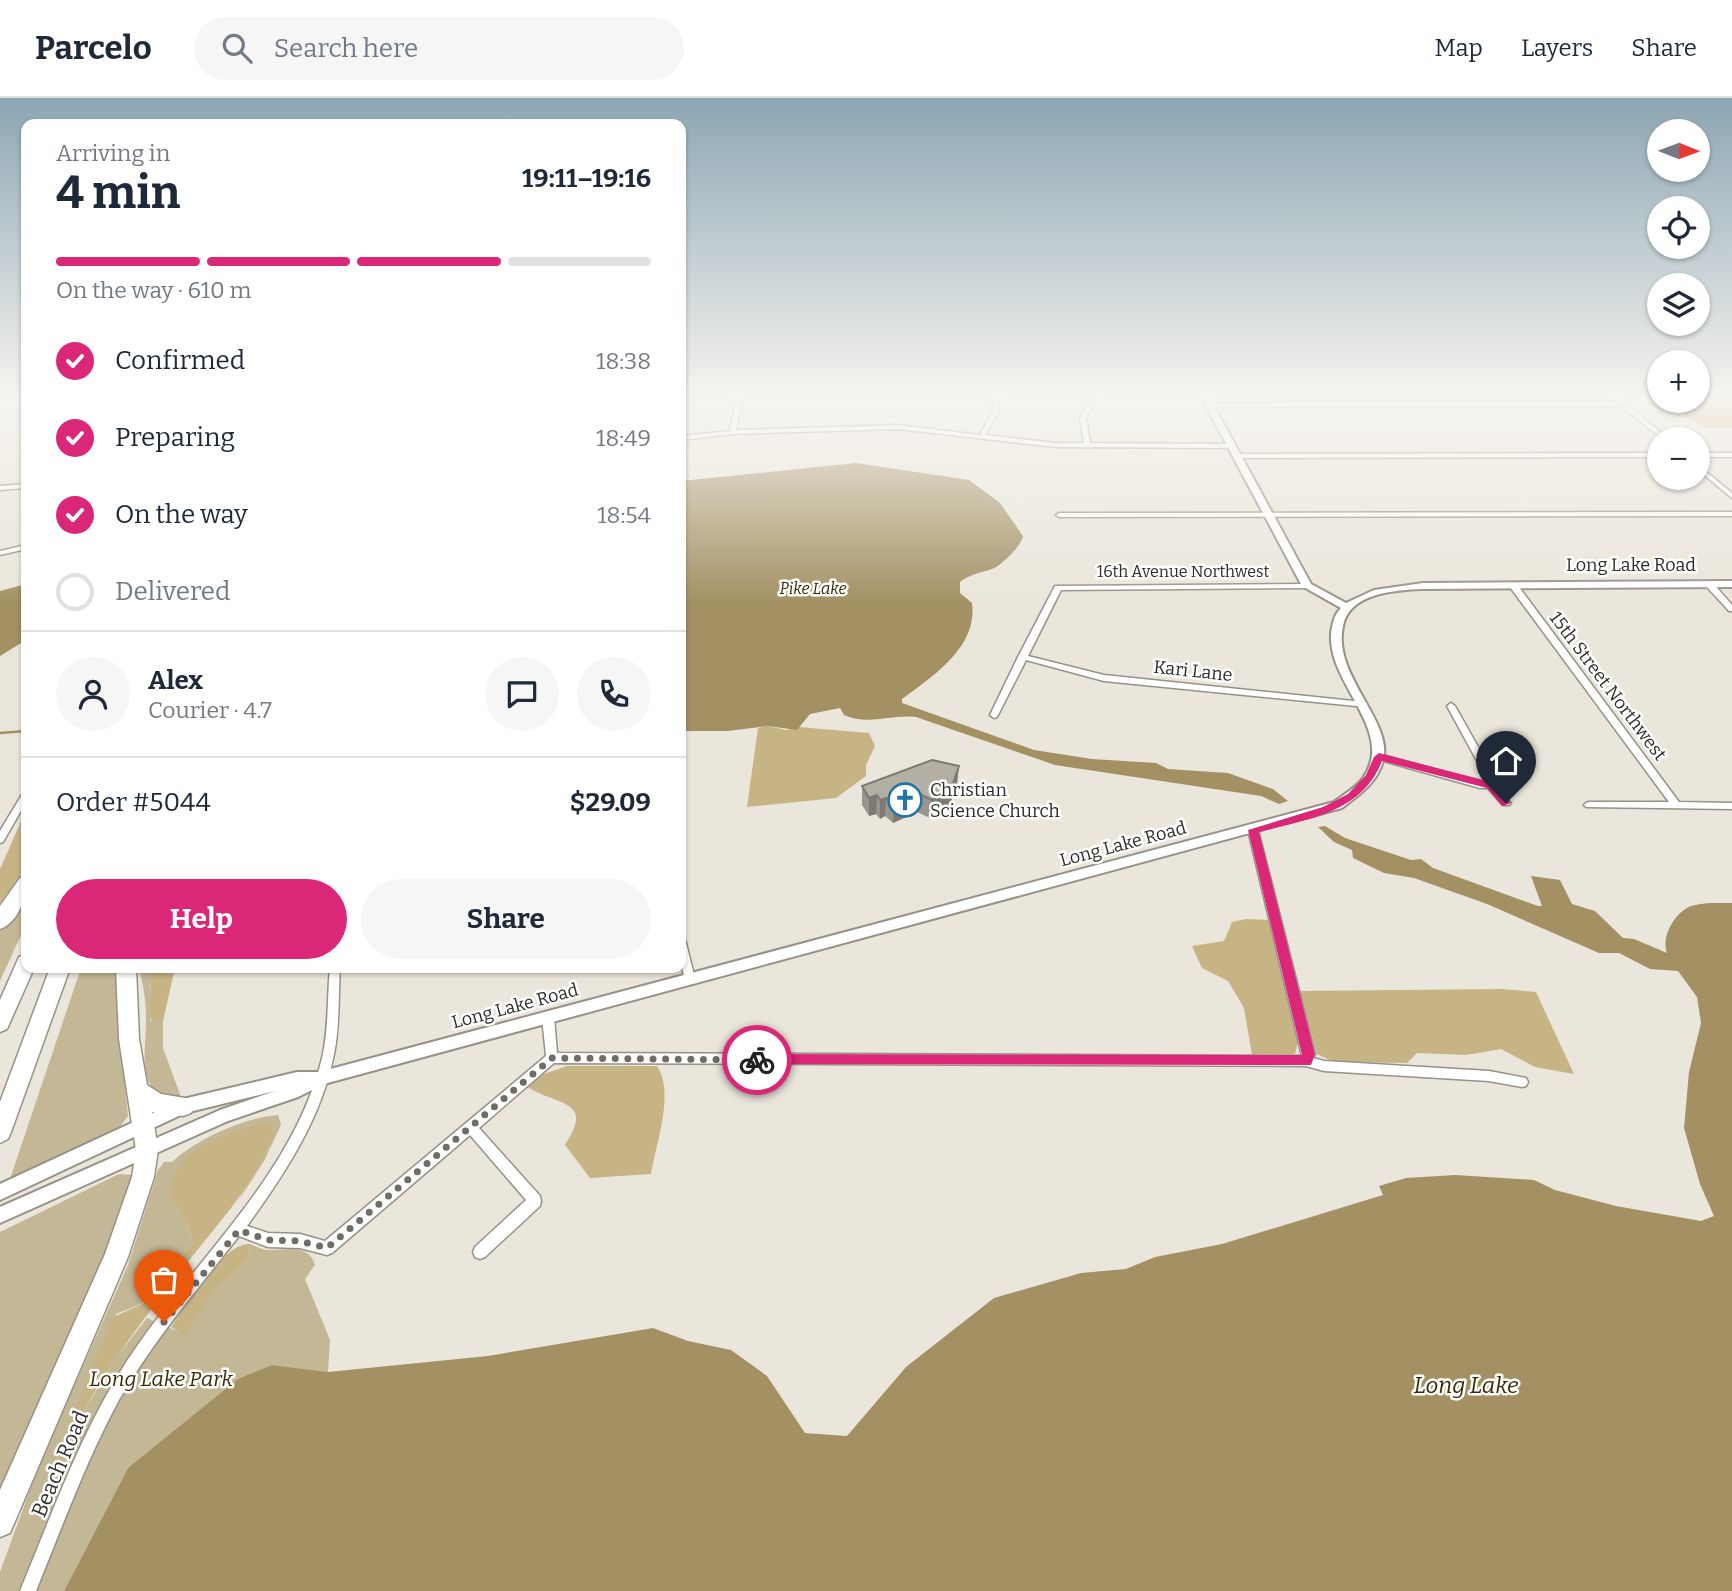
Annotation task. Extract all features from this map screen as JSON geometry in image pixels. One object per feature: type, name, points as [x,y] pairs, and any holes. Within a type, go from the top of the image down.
[{"type":"highway","points":[[0,921],[21,890]]},
{"type":"highway","points":[[0,1023],[22,973]]},
{"type":"highway","points":[[0,1132],[59,973]]},
{"type":"highway","points":[[0,1523],[132,1216],[145,1138],[129,1039],[126,973]]},
{"type":"highway","points":[[138,1091],[158,1104],[183,1106]]},
{"type":"street","points":[[1242,465],[1307,586],[1346,607],[1336,622],[1334,641],[1377,738],[1379,757],[1491,785],[1506,803]]},
{"type":"street","points":[[1710,477],[1732,496]]},
{"type":"street","points":[[0,488],[21,486]]},
{"type":"street","points":[[1059,515],[1732,514]]},
{"type":"street","points":[[0,553],[21,548]]},
{"type":"street","points":[[1709,584],[1732,609]]},
{"type":"street","name":"Long Lake Road","points":[[1346,607],[1367,595],[1396,587],[1732,584]]},
{"type":"street","name":"15th Street Northwest","points":[[1513,585],[1677,806]]},
{"type":"street","name":"16th Avenue Northwest","points":[[1022,657],[1058,588],[1307,586]]},
{"type":"street","points":[[994,715],[1022,657]]},
{"type":"street","name":"Kari Lane","points":[[1022,657],[1104,678],[1363,705]]},
{"type":"street","points":[[1451,706],[1494,780],[1491,785]]},
{"type":"street","name":"Long Lake Road","points":[[0,1192],[47,1170],[225,1115],[293,1092],[321,1078],[1326,810],[1352,797],[1371,777],[1379,757]]},
{"type":"street","points":[[0,839],[21,803]]},
{"type":"street","points":[[1589,805],[1732,806]]},
{"type":"street","points":[[1253,830],[1309,1054],[1306,1061]]},
{"type":"street","points":[[686,963],[690,979]]},
{"type":"street","name":"Beach Road","points":[[28,1591],[109,1402],[149,1340],[239,1230],[288,1155],[328,1057],[335,973]]},
{"type":"street","points":[[548,1017],[552,1058]]},
{"type":"street","points":[[239,1230],[268,1240],[300,1241],[327,1248],[552,1058],[1306,1061],[1324,1066],[1489,1076],[1522,1082]]},
{"type":"street","name":"Long Lake Road","points":[[0,1215],[145,1138],[183,1106],[297,1079],[321,1078]]},
{"type":"street","points":[[471,1128],[535,1201],[480,1252]]},
{"type":"green space","points":[[21,899],[21,935],[0,981],[0,930]]},
{"type":"green space","points":[[79,973],[119,973],[117,1006],[128,1116],[119,1128],[10,1179]]},
{"type":"green space","points":[[140,973],[155,973],[149,985],[154,996],[150,1021],[163,1021],[163,1048],[181,1097],[165,1096],[155,1091],[149,1082],[145,1057],[146,1017]]},
{"type":"green space","name":"Long Lake Park","points":[[278,1115],[281,1125],[264,1161],[235,1206],[270,1146],[171,1200],[186,1221],[192,1238],[190,1246],[149,1301],[116,1314],[84,1411],[115,1359],[147,1318],[184,1334],[215,1291],[249,1259],[250,1244],[266,1250],[301,1250],[312,1258],[315,1265],[305,1279],[330,1340],[328,1372],[272,1365],[128,1468],[64,1591],[0,1591],[0,1572],[39,1465],[128,1265],[158,1170],[164,1162],[172,1162],[194,1145],[221,1131],[250,1120]]},
{"type":"green space","points":[[119,1174],[133,1175],[126,1205],[0,1507],[0,1232]]},
{"type":"shaded area","points":[[768,726],[786,730],[799,727],[869,733],[875,746],[866,765],[866,776],[836,798],[747,807],[758,728]]},
{"type":"shaded area","points":[[21,821],[21,876],[0,903],[0,869]]},
{"type":"shaded area","points":[[1246,919],[1269,920],[1298,1042],[1295,1054],[1252,1055],[1244,1008],[1228,981],[1202,968],[1192,946],[1224,941],[1232,922]]},
{"type":"shaded area","points":[[155,973],[174,973],[163,1021],[152,1022],[150,1017],[152,993],[149,983]]},
{"type":"shaded area","points":[[1502,989],[1536,992],[1574,1074],[1535,1067],[1501,1049],[1466,1055],[1417,1053],[1407,1063],[1334,1062],[1317,1054],[1300,991]]},
{"type":"shaded area","points":[[567,1066],[657,1066],[662,1077],[664,1104],[651,1174],[590,1178],[565,1145],[576,1119],[574,1111],[569,1106],[528,1087],[544,1074]]},
{"type":"shaded area","points":[[262,1123],[271,1123],[274,1135],[247,1187],[132,1335],[84,1411],[75,1410],[113,1317],[149,1301],[190,1246],[192,1238],[186,1221],[171,1200],[173,1182],[180,1167],[189,1155],[215,1139]]},
{"type":"shaded area","points":[[250,1244],[249,1259],[215,1291],[184,1335],[171,1327],[217,1264],[239,1246]]},
{"type":"water","name":"Pike Lake","points":[[840,465],[867,465],[969,480],[1000,503],[1023,536],[1022,540],[1001,564],[960,582],[960,593],[972,603],[972,619],[968,633],[951,659],[902,699],[902,703],[1034,750],[1092,759],[1156,763],[1168,769],[1228,773],[1273,789],[1288,801],[1279,804],[1261,796],[1055,765],[916,717],[862,720],[844,715],[840,708],[810,714],[797,730],[768,726],[728,731],[686,731],[686,480]]},
{"type":"water","points":[[21,585],[21,643],[0,656],[0,591]]},
{"type":"water","name":"Long Lake","points":[[1325,826],[1345,838],[1411,860],[1421,859],[1433,868],[1538,906],[1542,906],[1531,876],[1560,880],[1572,904],[1595,911],[1623,938],[1634,939],[1667,953],[1667,933],[1674,920],[1685,909],[1701,904],[1732,903],[1732,1591],[64,1591],[128,1468],[238,1379],[272,1365],[328,1372],[488,1356],[653,1328],[688,1341],[731,1350],[767,1376],[805,1433],[847,1436],[906,1367],[994,1298],[1081,1273],[1126,1269],[1155,1257],[1222,1244],[1383,1195],[1379,1186],[1406,1178],[1455,1175],[1534,1180],[1555,1190],[1616,1206],[1701,1221],[1714,1216],[1700,1184],[1684,1128],[1689,1072],[1701,1023],[1697,997],[1678,971],[1650,969],[1619,953],[1599,953],[1487,904],[1414,878],[1384,873],[1353,858],[1352,850],[1334,842],[1318,827]]},
{"type":"building","points":[[932,760],[959,766],[952,786],[932,800],[918,793],[894,805],[886,798],[880,800],[877,795],[869,798],[862,786]]},
{"type":"waterway","points":[[0,733],[21,731]]},
{"type":"way so far","points":[[164,1322],[239,1230],[268,1240],[300,1241],[327,1248],[552,1058],[757,1060]]},
{"type":"place","name":"Christian Science Church","points":[[905,800]]},
{"type":"route","points":[[757,1060],[1301,1063],[1306,1061],[1309,1054],[1253,830],[1326,810],[1352,797],[1371,777],[1379,757],[1480,785],[1491,785],[1506,803]]}]
